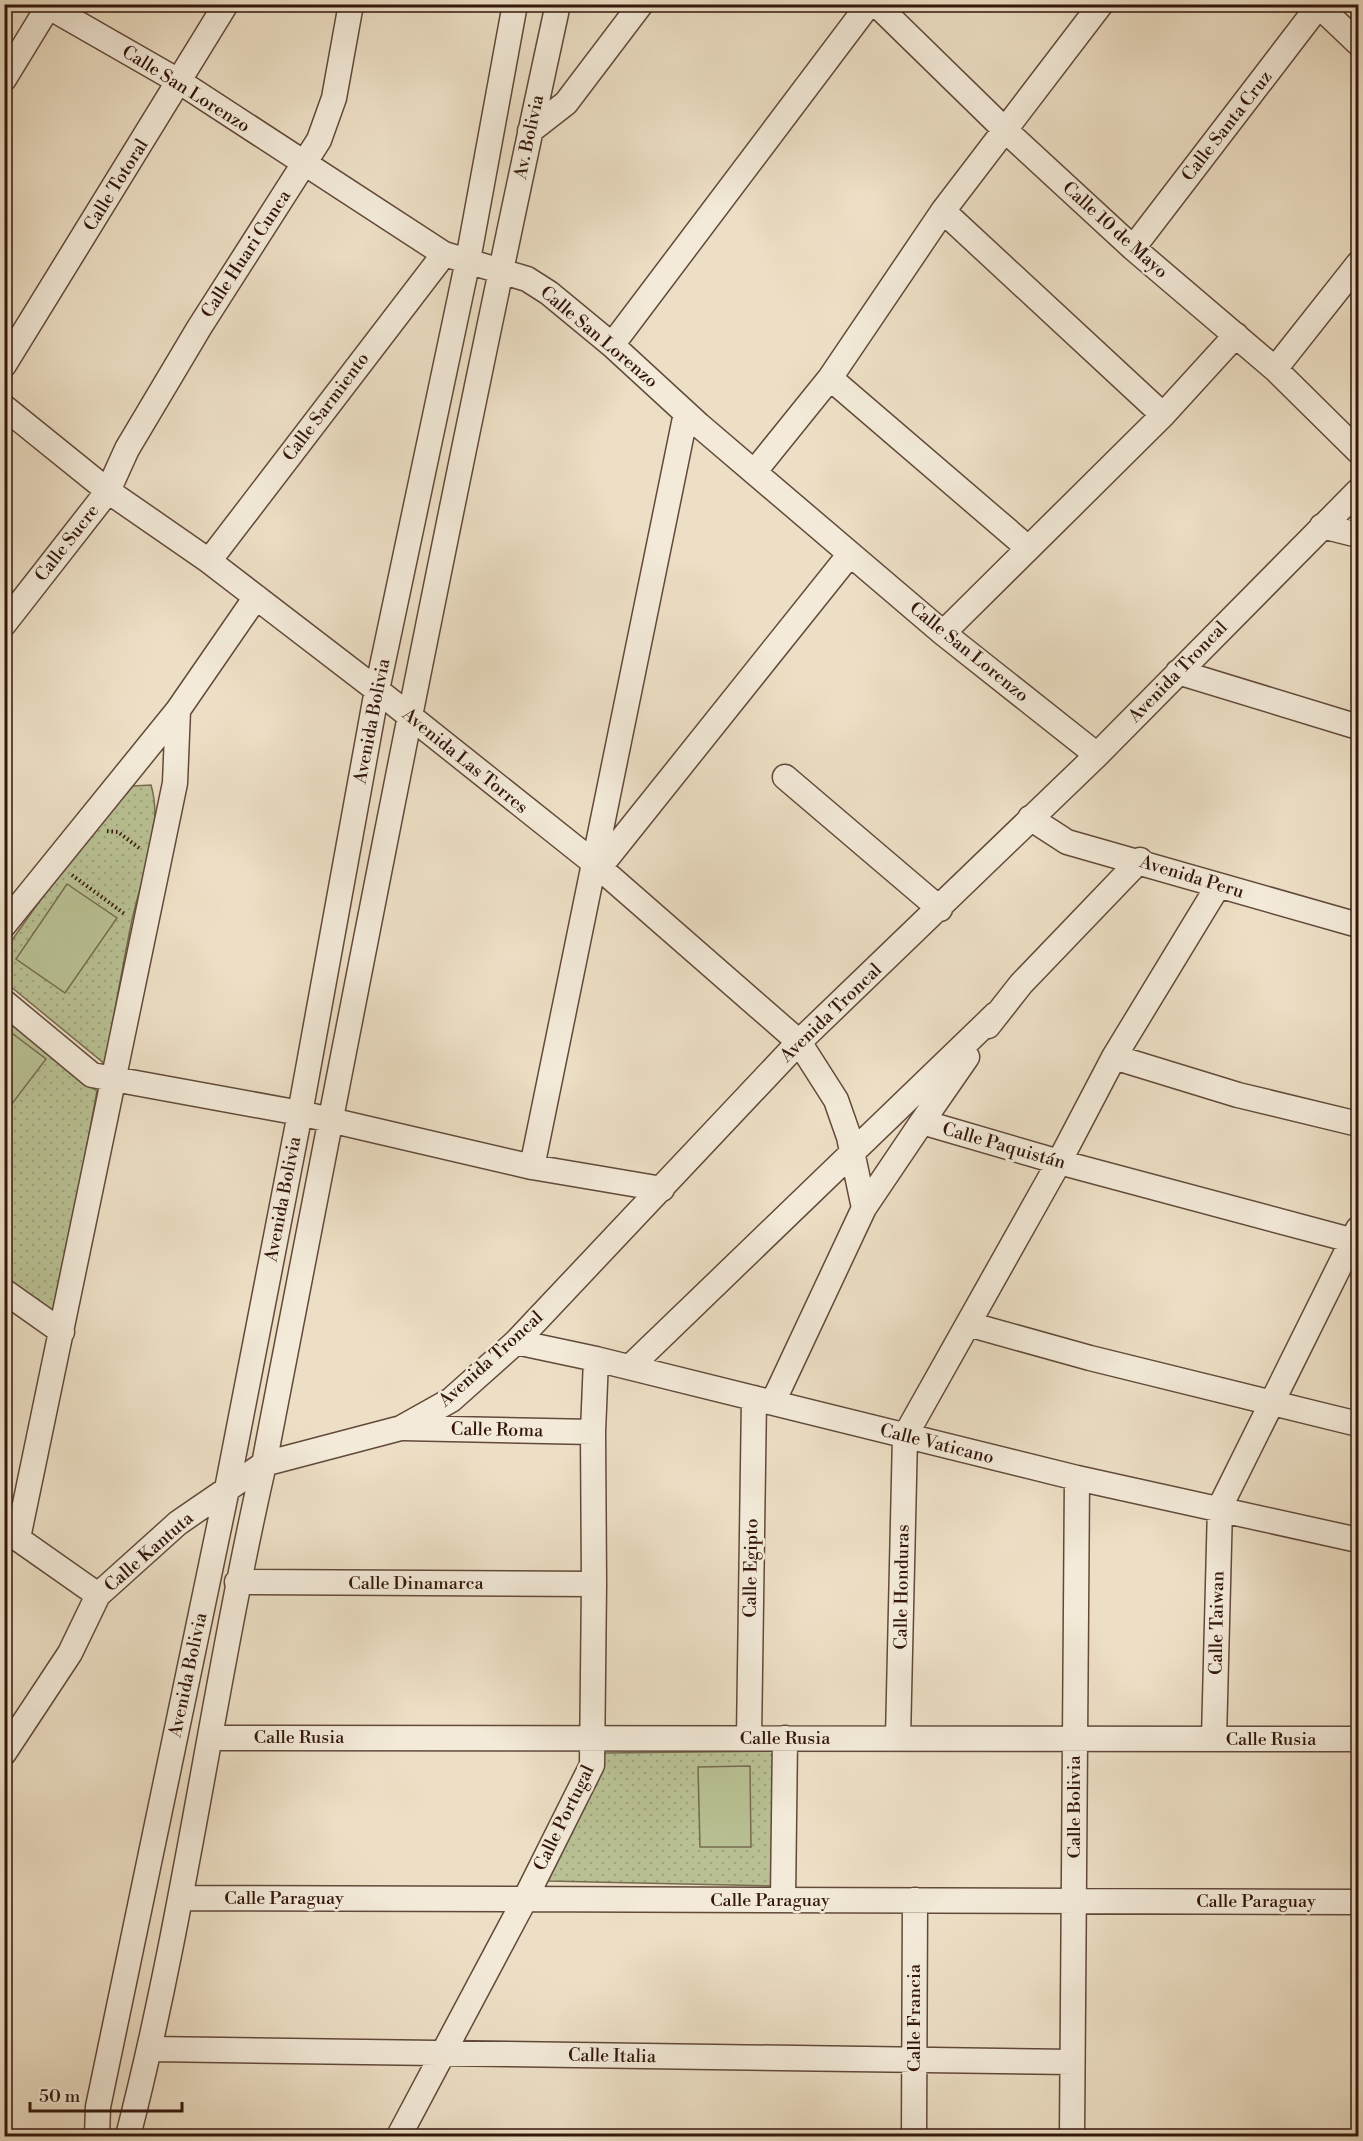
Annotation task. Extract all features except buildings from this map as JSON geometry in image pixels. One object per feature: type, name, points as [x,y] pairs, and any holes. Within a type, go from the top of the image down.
[{"type":"street","name":"Calle Totoral","points":[[4,364],[226,4]]},
{"type":"street","name":"Calle Huari Cunca","points":[[108,491],[127,449],[193,338],[319,140],[334,98],[351,4]]},
{"type":"street","name":"Av. Bolivia","points":[[468,260],[515,4]]},
{"type":"street","name":"Av. Bolivia","points":[[500,269],[558,4]]},
{"type":"street","points":[[530,130],[566,103],[640,4]]},
{"type":"street","points":[[612,345],[869,4]]},
{"type":"street","name":"Calle 10 de Mayo","points":[[876,4],[1005,130],[1133,248],[1275,369],[1359,451]]},
{"type":"street","points":[[755,471],[830,378],[944,211],[1101,4]]},
{"type":"street","points":[[1319,5],[1359,43]]},
{"type":"street","name":"Calle Santa Cruz","points":[[1133,248],[1319,5]]},
{"type":"street","name":"Calle San Lorenzo","points":[[46,6],[180,82],[444,254],[527,279],[549,293],[943,633],[1097,755]]},
{"type":"street","points":[[4,79],[46,6]]},
{"type":"street","points":[[944,211],[1163,415]]},
{"type":"street","name":"Calle Sarmiento","points":[[209,561],[444,254]]},
{"type":"street","name":"Avenida Bolivia","points":[[98,2136],[98,2108],[227,1489],[300,1113],[377,690],[468,260]]},
{"type":"street","points":[[1275,369],[1359,264]]},
{"type":"street","name":"Avenida Bolivia","points":[[128,2136],[151,2049],[211,1738],[237,1582],[264,1464],[330,1120],[500,269]]},
{"type":"street","points":[[943,633],[1163,415],[1236,335]]},
{"type":"street","points":[[830,378],[1028,548]]},
{"type":"street","name":"Avenida Las Torres","points":[[4,407],[108,491],[209,561],[377,690],[596,865],[799,1042],[836,1100],[852,1153],[864,1208]]},
{"type":"street","points":[[532,1167],[596,865],[686,413]]},
{"type":"street","name":"Calle Sucre","points":[[4,624],[108,491]]},
{"type":"street","name":"Avenida Troncal","points":[[264,1464],[402,1428],[451,1400],[516,1342],[799,1042],[940,909],[1030,818],[1097,755],[1322,525],[1359,491]]},
{"type":"street","points":[[1322,525],[1359,535]]},
{"type":"street","points":[[596,865],[850,554]]},
{"type":"street","points":[[4,925],[178,710],[256,597]]},
{"type":"street","points":[[1178,672],[1359,727]]},
{"type":"street","points":[[11,1534],[62,1332],[176,783],[178,710]]},
{"type":"street","points":[[784,777],[940,909]]},
{"type":"street","name":"Avenida Peru","points":[[1030,818],[1067,842],[1140,860],[1218,886],[1359,925]]},
{"type":"street","points":[[922,1122],[996,1014],[1021,984],[1140,860]]},
{"type":"street","points":[[905,1436],[1059,1162],[1114,1057],[1218,886]]},
{"type":"street","points":[[4,1002],[92,1074],[114,1080],[300,1113],[532,1167],[662,1189]]},
{"type":"street","points":[[630,1368],[996,1014]]},
{"type":"street","points":[[1114,1057],[1238,1095],[1359,1124]]},
{"type":"street","name":"Calle Paquistán","points":[[763,1400],[864,1208],[922,1122],[1059,1162],[1356,1237]]},
{"type":"street","points":[[1220,1508],[1356,1237]]},
{"type":"street","points":[[4,1292],[62,1332]]},
{"type":"street","points":[[968,1324],[1359,1424]]},
{"type":"street","name":"Calle Vaticano","points":[[516,1342],[596,1359],[1077,1478],[1359,1540]]},
{"type":"street","name":"Calle Portugal","points":[[399,2136],[525,1899],[592,1766],[594,1584],[592,1432],[596,1359]]},
{"type":"street","name":"Calle Egipto","points":[[749,1738],[763,1400]]},
{"type":"street","name":"Calle Roma","points":[[402,1428],[592,1432]]},
{"type":"street","name":"Calle Honduras","points":[[898,1738],[905,1436]]},
{"type":"street","name":"Calle Kantuta","points":[[11,1534],[98,1595],[178,1522],[264,1464]]},
{"type":"street","name":"Calle Bolivia","points":[[1072,2136],[1077,1478]]},
{"type":"street","name":"Calle Taiwan","points":[[1214,1739],[1220,1508]]},
{"type":"street","name":"Calle Dinamarca","points":[[237,1582],[594,1584]]},
{"type":"street","points":[[4,1753],[70,1653],[98,1595]]},
{"type":"street","name":"Calle Rusia","points":[[211,1738],[1359,1739]]},
{"type":"street","points":[[783,1900],[784,1738]]},
{"type":"street","name":"Calle Paraguay","points":[[181,1898],[1359,1902]]},
{"type":"street","name":"Calle Francia","points":[[914,2136],[915,1900]]},
{"type":"street","name":"Calle Italia","points":[[151,2049],[1072,2062]]},
{"type":"path","points":[[94,831],[118,832],[159,863]]},
{"type":"path","points":[[54,862],[132,919],[146,925]]},
{"type":"green space","points":[[151,785],[155,818],[153,835],[132,920],[105,1064],[5,982],[5,950],[63,868],[133,786]]},
{"type":"green space","points":[[67,884],[117,918],[65,993],[16,959]]},
{"type":"green space","points":[[4,1019],[97,1091],[56,1314],[5,1279]]},
{"type":"green space","points":[[5,1028],[46,1059],[4,1113]]},
{"type":"green space","points":[[778,1751],[776,1886],[548,1881],[597,1782],[604,1753]]},
{"type":"green space","points":[[750,1766],[751,1847],[700,1847],[698,1767]]}]
